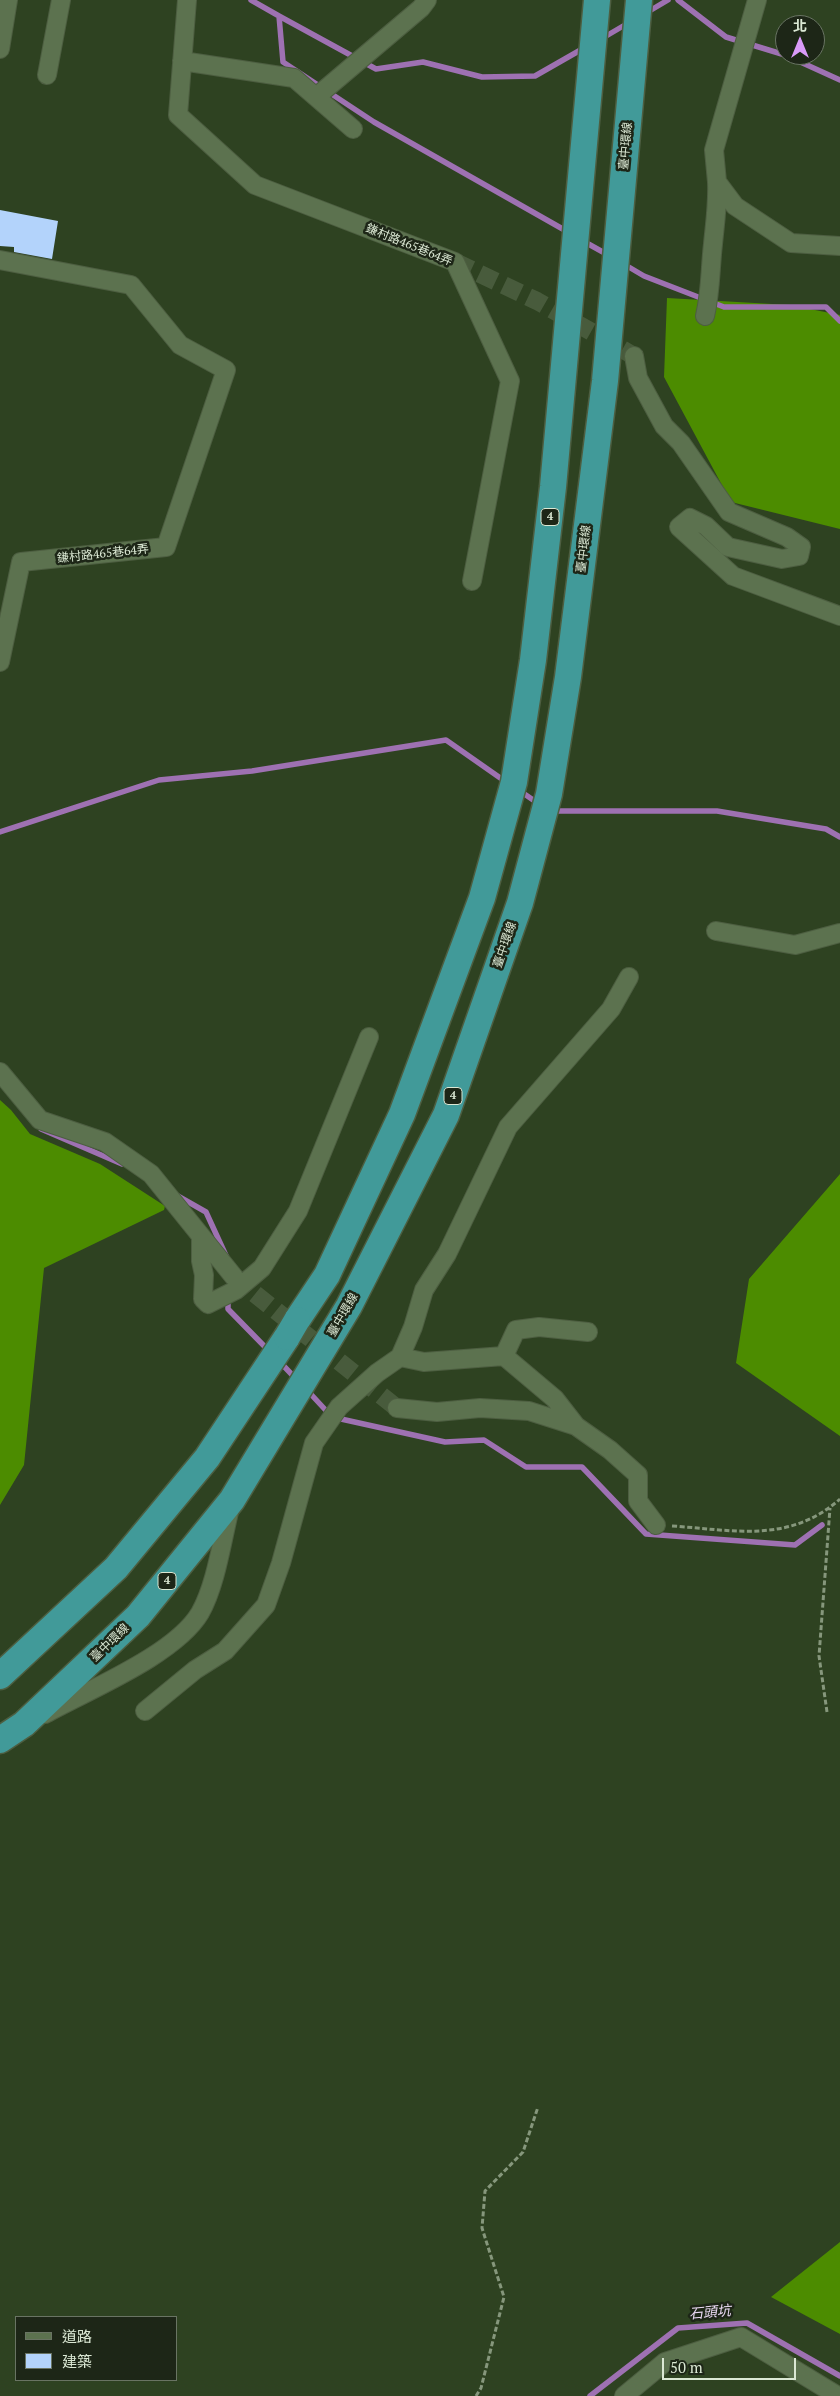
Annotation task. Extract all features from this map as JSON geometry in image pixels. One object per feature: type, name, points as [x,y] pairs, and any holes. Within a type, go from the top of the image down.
[{"type":"highway","name":"4","points":[[0,1676],[116,1568],[207,1458],[327,1275],[402,1114],[482,898],[512,789],[533,660],[553,487],[598,0]]},
{"type":"highway","name":"臺中環線","points":[[0,1740],[24,1724],[138,1616],[232,1500],[349,1306],[446,1115],[520,903],[545,808],[568,678],[605,381],[639,2]]},
{"type":"lane","points":[[0,49],[8,0]]},
{"type":"lane","points":[[47,75],[61,0]]},
{"type":"lane","name":"鎌村路465巷64弄","points":[[187,0],[178,115],[255,185],[455,262],[510,381],[472,581]]},
{"type":"lane","points":[[316,97],[422,8],[427,0]]},
{"type":"lane","points":[[705,316],[711,290],[713,244],[718,202],[714,150],[757,0]]},
{"type":"lane","points":[[182,61],[294,78],[353,129]]},
{"type":"lane","points":[[717,182],[735,206],[791,243],[840,246]]},
{"type":"lane","name":"鎌村路465巷64弄","points":[[0,260],[131,285],[180,346],[226,370],[166,547],[22,562],[0,662]]},
{"type":"lane","points":[[634,356],[638,378],[664,426],[681,443],[729,512],[787,537],[801,547],[799,556],[782,559],[728,547],[706,526],[690,518],[679,526],[734,576],[840,616]]},
{"type":"lane","points":[[716,931],[795,945],[840,933]]},
{"type":"lane","points":[[145,1711],[195,1670],[225,1651],[266,1605],[281,1563],[314,1443],[339,1407],[377,1373],[400,1357],[413,1328],[424,1290],[448,1254],[508,1127],[611,1009],[629,977]]},
{"type":"lane","points":[[201,1237],[201,1261],[204,1274],[203,1299],[208,1304],[236,1290],[262,1268],[298,1211],[369,1037]]},
{"type":"lane","points":[[0,1072],[40,1120],[105,1142],[152,1174],[234,1277]]},
{"type":"lane","points":[[504,1356],[516,1330],[540,1328],[588,1332]]},
{"type":"lane","points":[[400,1357],[424,1362],[504,1356],[555,1399],[576,1426],[610,1450],[638,1475],[638,1501],[656,1525]]},
{"type":"lane","points":[[397,1408],[437,1412],[480,1408],[529,1411],[576,1426]]},
{"type":"lane","points":[[24,1724],[164,1649],[186,1632],[200,1613],[209,1591],[232,1500]]},
{"type":"lane","points":[[624,2396],[665,2362],[741,2337],[838,2396]]},
{"type":"path","points":[[656,1525],[767,1532],[796,1526],[830,1508],[840,1499]]},
{"type":"path","points":[[827,1712],[820,1656],[830,1508]]},
{"type":"path","points":[[476,2396],[481,2388],[504,2296],[482,2228],[486,2191],[523,2152],[538,2106]]},
{"type":"green space","points":[[667,298],[790,305],[840,315],[840,529],[731,502],[664,377]]},
{"type":"green space","points":[[0,1100],[11,1110],[30,1134],[100,1164],[165,1206],[164,1210],[44,1268],[24,1465],[0,1505]]},
{"type":"green space","points":[[840,1174],[840,1436],[736,1363],[749,1279]]},
{"type":"green space","points":[[840,2242],[840,2334],[771,2297]]},
{"type":"building","points":[[0,210],[58,221],[52,259],[14,252],[14,247],[0,246]]},
{"type":"waterway","points":[[251,0],[279,16],[283,62],[374,122],[568,232]]},
{"type":"waterway","points":[[646,13],[668,0]]},
{"type":"waterway","points":[[678,0],[726,37],[775,52]]},
{"type":"waterway","points":[[279,16],[376,69],[423,62],[482,77],[535,76],[584,48]]},
{"type":"waterway","points":[[601,39],[630,22]]},
{"type":"waterway","points":[[807,65],[840,80]]},
{"type":"waterway","points":[[583,241],[610,256]]},
{"type":"waterway","points":[[622,263],[644,276],[724,307],[826,307],[840,321]]},
{"type":"waterway","points":[[0,832],[159,780],[252,771],[446,740],[506,782]]},
{"type":"waterway","points":[[520,791],[539,804]]},
{"type":"waterway","points":[[551,811],[717,811],[826,829],[840,837]]},
{"type":"waterway","points":[[41,1129],[122,1164]]},
{"type":"waterway","points":[[176,1195],[206,1212],[228,1260]]},
{"type":"waterway","points":[[228,1297],[228,1309],[269,1351]]},
{"type":"waterway","points":[[279,1361],[297,1380]]},
{"type":"waterway","points":[[307,1390],[332,1417],[445,1442],[484,1440],[526,1467],[582,1467],[646,1534],[795,1545],[822,1525]]},
{"type":"waterway","name":"石頭坑","points":[[590,2396],[678,2328],[747,2323],[840,2376]]},
{"type":"tunnel","points":[[455,262],[537,301],[634,356]]},
{"type":"tunnel","points":[[234,1277],[397,1408]]}]
